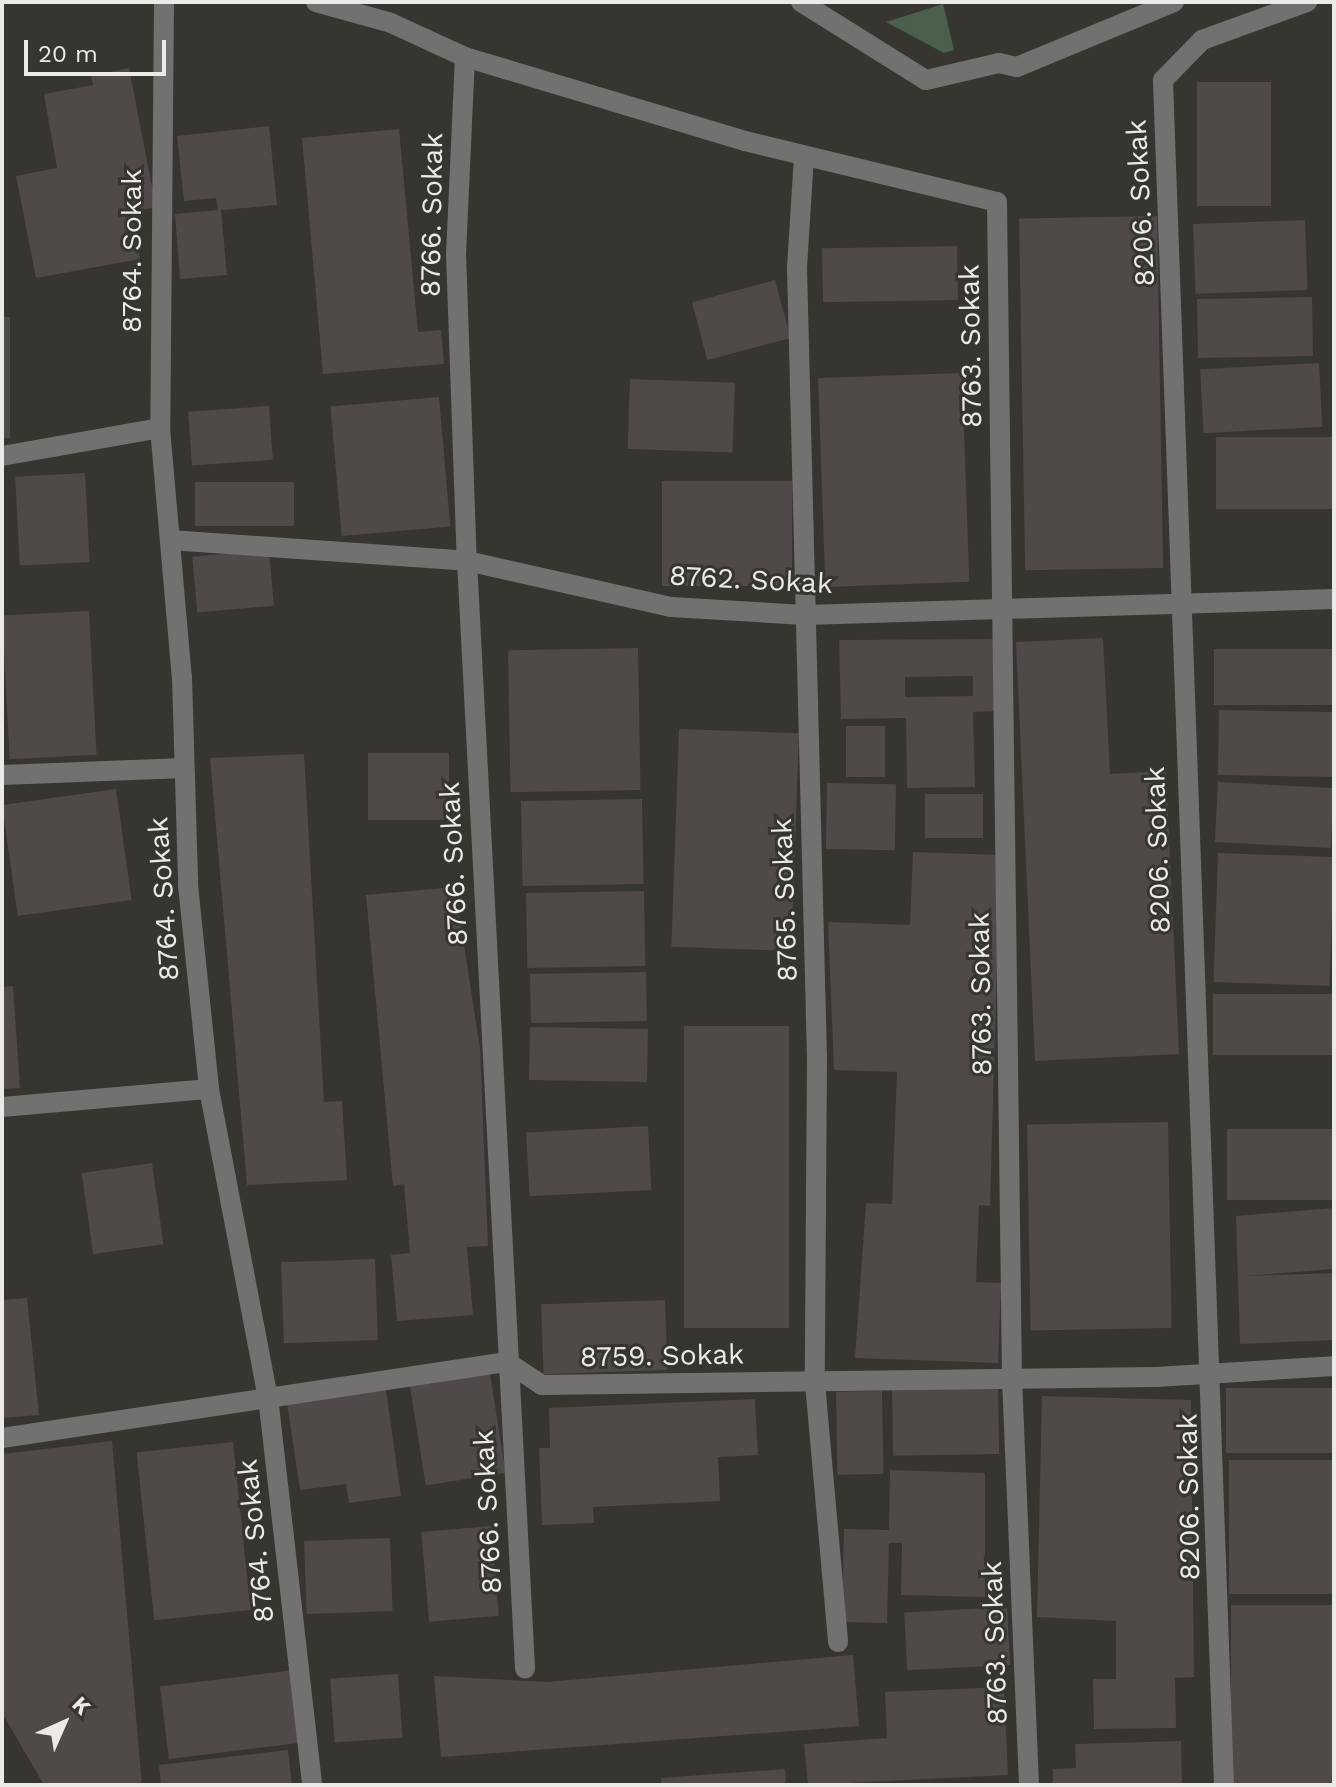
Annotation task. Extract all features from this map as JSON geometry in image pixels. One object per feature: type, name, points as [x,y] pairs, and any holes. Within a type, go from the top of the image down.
[{"type":"street","name":"8764. Sokak","points":[[164,2],[160,428],[209,1089],[268,1397],[312,1785]]},
{"type":"street","points":[[316,2],[391,23],[465,57],[804,156]]},
{"type":"street","points":[[801,2],[926,80],[999,63],[1017,67],[1174,2]]},
{"type":"street","name":"8206. Sokak","points":[[1224,1785],[1214,1373],[1176,601],[1180,423],[1163,80],[1202,40],[1307,2]]},
{"type":"street","name":"8766. Sokak","points":[[465,57],[456,253],[467,561],[525,1668]]},
{"type":"street","name":"8763. Sokak","points":[[804,156],[997,202],[1012,1379],[1029,1785]]},
{"type":"street","name":"8765. Sokak","points":[[804,156],[797,268],[817,1057],[815,1383],[838,1642]]},
{"type":"street","points":[[2,456],[160,428]]},
{"type":"street","name":"8762. Sokak","points":[[170,540],[467,561],[671,607],[805,615],[1176,601],[1334,599]]},
{"type":"street","points":[[2,775],[184,768]]},
{"type":"street","points":[[2,1107],[209,1089]]},
{"type":"street","points":[[2,1438],[507,1362]]},
{"type":"street","name":"8759. Sokak","points":[[507,1362],[542,1385],[1012,1379],[1334,1366]]},
{"type":"green space","points":[[943,4],[954,50],[944,53],[886,22]]},
{"type":"building","points":[[129,68],[156,207],[132,212],[140,259],[36,278],[16,176],[57,168],[44,94],[93,85],[91,76]]},
{"type":"building","points":[[1197,82],[1271,82],[1271,206],[1197,206]]},
{"type":"building","points":[[269,126],[277,205],[221,210],[227,275],[180,279],[175,214],[218,210],[216,198],[184,201],[177,136]]},
{"type":"building","points":[[399,129],[418,332],[441,330],[444,364],[323,374],[302,138]]},
{"type":"building","points":[[1157,216],[1163,568],[1025,570],[1019,218]]},
{"type":"building","points":[[1305,220],[1307,290],[1196,294],[1193,224]]},
{"type":"building","points":[[957,246],[958,300],[823,302],[822,248]]},
{"type":"building","points":[[775,280],[791,338],[707,360],[692,302]]},
{"type":"building","points":[[1312,297],[1313,356],[1198,358],[1197,299]]},
{"type":"building","points":[[2,317],[10,317],[10,438],[2,438]]},
{"type":"building","points":[[1319,363],[1322,427],[1204,433],[1200,369]]},
{"type":"building","points":[[962,373],[969,582],[825,587],[818,378]]},
{"type":"building","points":[[630,379],[735,383],[732,453],[628,449]]},
{"type":"building","points":[[439,397],[450,527],[342,536],[330,406]]},
{"type":"building","points":[[269,406],[273,460],[192,466],[188,412]]},
{"type":"building","points":[[1216,437],[1334,437],[1334,509],[1216,509]]},
{"type":"building","points":[[85,473],[90,562],[20,566],[15,477]]},
{"type":"building","points":[[662,481],[792,481],[792,586],[662,586]]},
{"type":"building","points":[[195,482],[294,482],[294,526],[195,526]]},
{"type":"building","points":[[269,550],[274,606],[197,612],[192,557]]},
{"type":"building","points":[[89,611],[97,755],[10,759],[2,616]]},
{"type":"building","points":[[1103,638],[1110,774],[1166,771],[1179,1054],[1035,1061],[1016,642]]},
{"type":"building","points":[[996,639],[998,711],[973,712],[975,787],[907,788],[906,718],[841,719],[839,640]],"holes":[[[973,676],[973,696],[905,697],[905,677]]]},
{"type":"building","points":[[638,648],[640,790],[510,792],[508,650]]},
{"type":"building","points":[[1214,649],[1334,649],[1334,705],[1214,705]]},
{"type":"building","points":[[1219,710],[1334,712],[1333,777],[1218,775]]},
{"type":"building","points":[[846,726],[885,726],[885,777],[846,777]]},
{"type":"building","points":[[679,729],[799,733],[791,951],[671,947]]},
{"type":"building","points":[[368,753],[449,753],[449,820],[368,820]]},
{"type":"building","points":[[304,754],[324,1102],[342,1101],[347,1180],[247,1185],[210,758]]},
{"type":"building","points":[[1218,782],[1334,788],[1331,848],[1215,842]]},
{"type":"building","points":[[827,783],[896,784],[895,850],[826,849]]},
{"type":"building","points":[[116,789],[132,900],[18,916],[2,805]]},
{"type":"building","points":[[925,794],[983,794],[983,838],[925,838]]},
{"type":"building","points":[[642,799],[643,884],[523,886],[521,801]]},
{"type":"building","points":[[913,852],[1000,855],[990,1206],[979,1205],[976,1282],[1001,1283],[998,1363],[855,1358],[866,1203],[892,1204],[897,1072],[834,1070],[828,922],[910,925]]},
{"type":"building","points":[[1218,853],[1334,857],[1329,986],[1213,982]]},
{"type":"building","points":[[455,887],[480,1048],[488,1246],[467,1247],[473,1315],[397,1321],[391,1255],[410,1253],[404,1184],[393,1186],[366,895]]},
{"type":"building","points":[[644,891],[645,966],[527,968],[526,893]]},
{"type":"building","points":[[646,972],[647,1021],[531,1023],[530,974]]},
{"type":"building","points":[[13,986],[20,1088],[2,1089],[2,987]]},
{"type":"building","points":[[1213,994],[1334,994],[1334,1055],[1213,1055]]},
{"type":"building","points":[[684,1026],[789,1026],[789,1328],[684,1328]]},
{"type":"building","points":[[530,1027],[648,1029],[647,1082],[529,1080]]},
{"type":"building","points":[[1168,1122],[1172,1328],[1031,1330],[1027,1124]]},
{"type":"building","points":[[648,1126],[651,1190],[530,1196],[526,1132]]},
{"type":"building","points":[[1227,1129],[1334,1129],[1334,1200],[1227,1200]]},
{"type":"building","points":[[152,1163],[163,1244],[93,1254],[82,1173]]},
{"type":"building","points":[[1334,1208],[1334,1269],[1245,1276],[1334,1273],[1334,1340],[1240,1344],[1236,1216]]},
{"type":"building","points":[[375,1259],[378,1340],[284,1343],[281,1262]]},
{"type":"building","points":[[27,1298],[39,1415],[2,1418],[2,1300]]},
{"type":"building","points":[[665,1300],[667,1370],[544,1374],[541,1304]]},
{"type":"building","points":[[490,1374],[506,1473],[426,1485],[410,1387]]},
{"type":"building","points":[[998,1388],[999,1454],[893,1456],[892,1390]]},
{"type":"building","points":[[1226,1388],[1334,1388],[1334,1453],[1226,1453]]},
{"type":"building","points":[[386,1390],[401,1496],[349,1503],[346,1484],[300,1490],[287,1403]]},
{"type":"building","points":[[882,1391],[883,1474],[837,1475],[836,1392]]},
{"type":"building","points":[[1042,1396],[1191,1400],[1194,1677],[1175,1678],[1176,1728],[1094,1729],[1093,1679],[1116,1679],[1116,1621],[1037,1617]]},
{"type":"building","points":[[755,1399],[758,1455],[718,1457],[720,1501],[593,1507],[594,1523],[542,1525],[539,1448],[550,1448],[549,1408]]},
{"type":"building","points":[[112,1441],[142,1785],[44,1785],[2,1713],[2,1454]]},
{"type":"building","points":[[233,1442],[251,1610],[154,1620],[137,1452]]},
{"type":"building","points":[[1229,1460],[1334,1460],[1334,1594],[1229,1594]]},
{"type":"building","points":[[890,1470],[985,1473],[985,1597],[901,1595],[902,1543],[889,1543],[887,1623],[842,1622],[844,1529],[889,1530]]},
{"type":"building","points":[[491,1526],[499,1616],[429,1622],[421,1532]]},
{"type":"building","points":[[390,1538],[393,1611],[307,1614],[304,1541]]},
{"type":"building","points":[[1231,1605],[1334,1605],[1334,1785],[1231,1785]]},
{"type":"building","points":[[1007,1607],[1010,1665],[907,1670],[904,1612]]},
{"type":"building","points":[[853,1655],[859,1726],[441,1757],[434,1676],[547,1682]]},
{"type":"building","points":[[294,1670],[303,1742],[169,1759],[160,1686]]},
{"type":"building","points":[[398,1674],[402,1738],[335,1743],[330,1679]]},
{"type":"building","points":[[1004,1687],[1008,1775],[808,1785],[804,1744],[887,1738],[885,1692]]},
{"type":"building","points":[[1181,1741],[1182,1785],[1053,1785],[1053,1769],[1076,1768],[1075,1744]]},
{"type":"building","points":[[288,1750],[292,1785],[161,1785],[159,1765]]},
{"type":"building","points":[[785,1769],[786,1785],[662,1785],[661,1778]]}]
